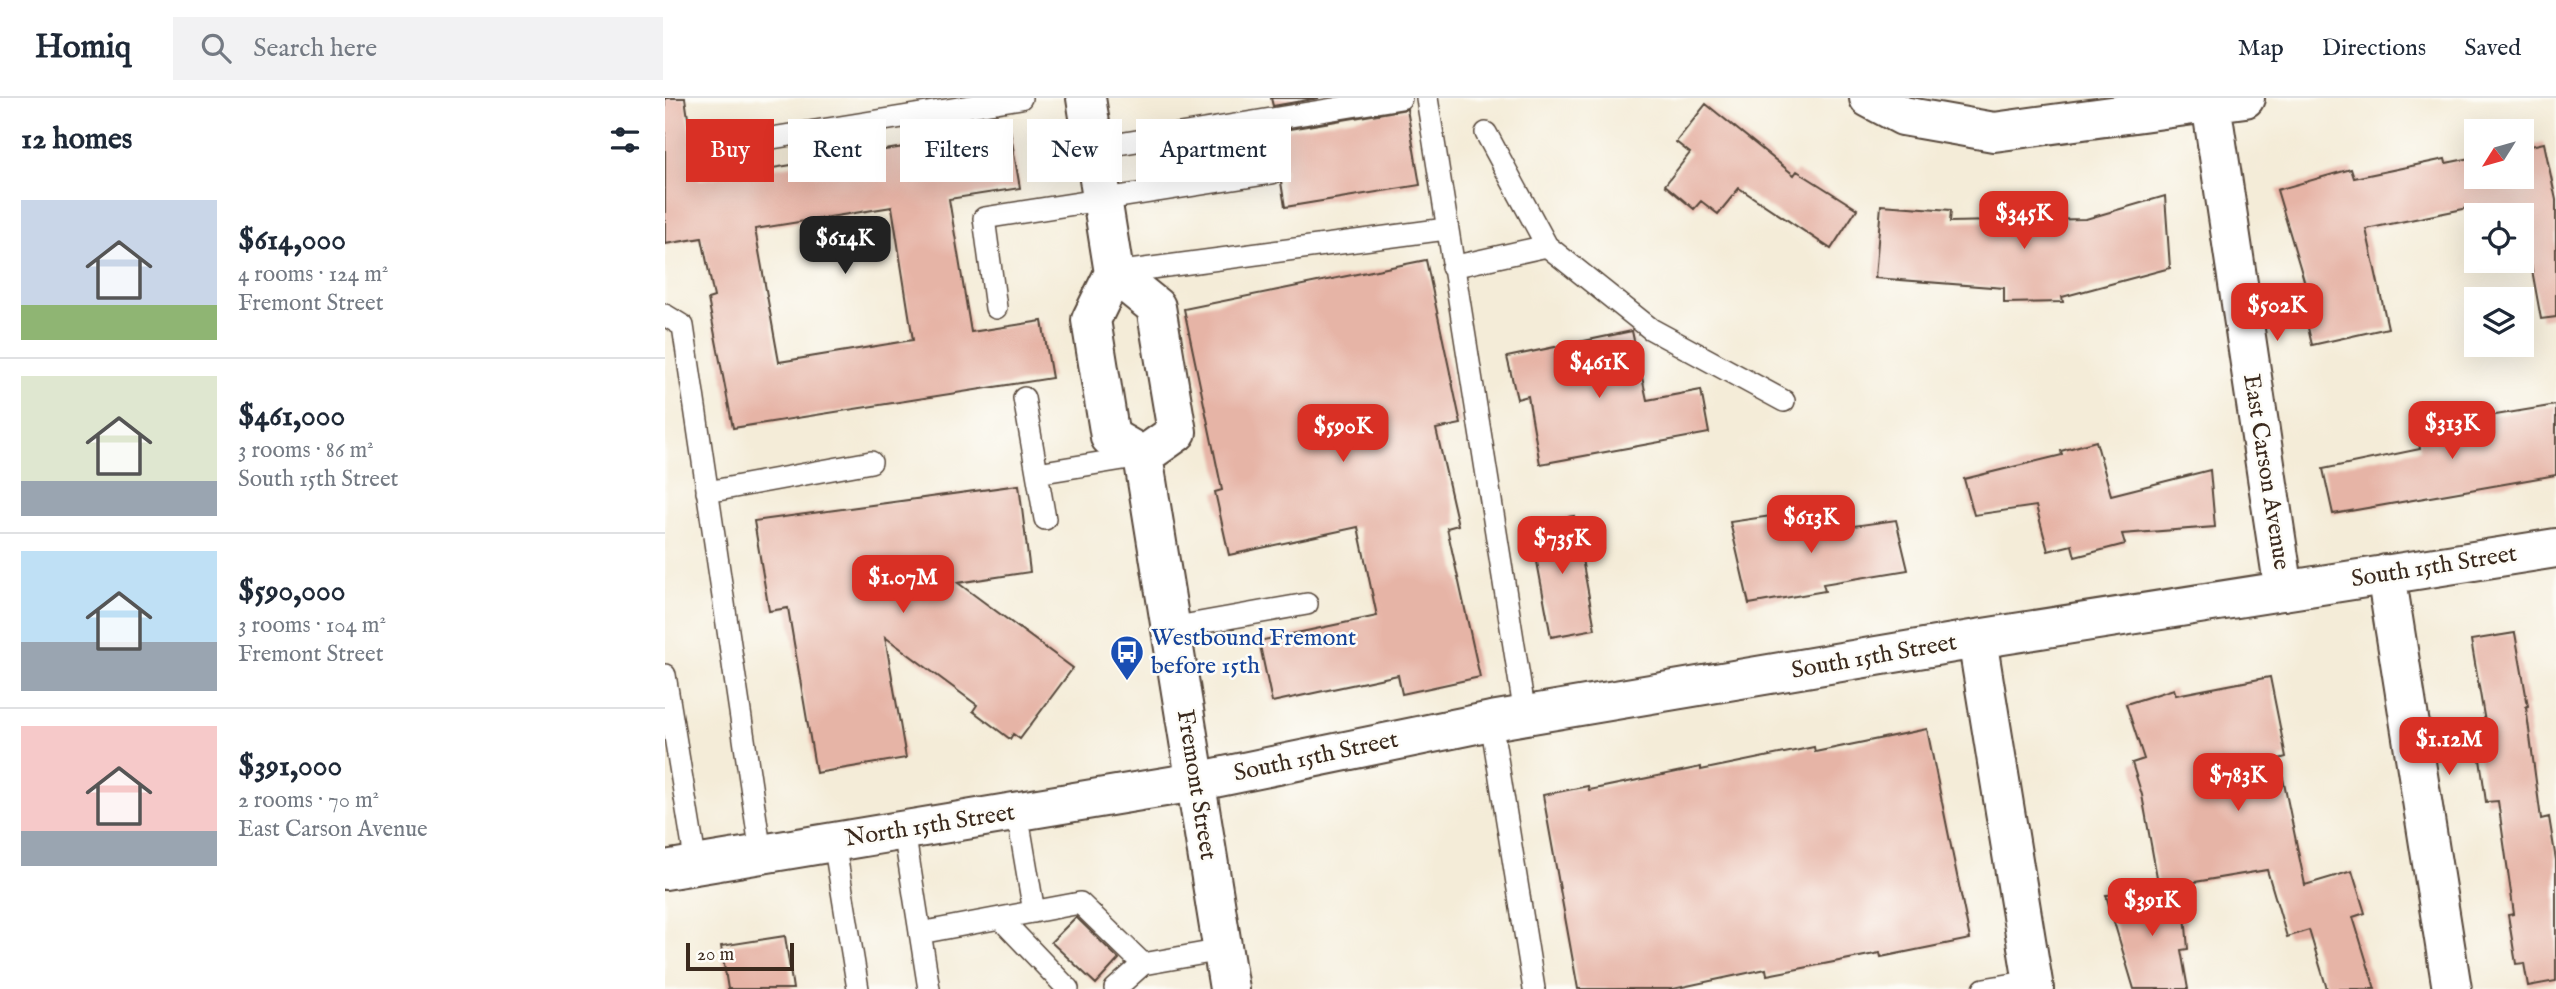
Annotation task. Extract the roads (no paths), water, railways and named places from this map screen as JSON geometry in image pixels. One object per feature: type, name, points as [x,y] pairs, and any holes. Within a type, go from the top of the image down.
[{"type":"street","points":[[1086,98],[1089,119]]},
{"type":"street","points":[[1869,98],[1903,116],[1994,132],[2228,101]]},
{"type":"street","name":"East Carson Avenue","points":[[2228,101],[2284,591]]},
{"type":"street","points":[[1099,182],[1114,273],[1091,320],[1110,437],[1143,456],[1177,432],[1156,307],[1114,273]]},
{"type":"street","name":"Fremont Street","points":[[1143,456],[1229,989]]},
{"type":"street","name":"South 15th Street","points":[[1195,782],[1508,718],[1977,639],[2556,548]]},
{"type":"street","points":[[2386,575],[2452,989]]},
{"type":"street","points":[[1977,639],[2033,985]]},
{"type":"street","name":"North 15th Street","points":[[680,868],[1195,782]]},
{"type":"lane","points":[[774,138],[1021,98]]},
{"type":"lane","points":[[1122,143],[1401,98]]},
{"type":"lane","points":[[1427,98],[1452,267],[1508,718],[1534,989]]},
{"type":"lane","points":[[1486,133],[1547,246],[1651,329],[1784,401]]},
{"type":"lane","points":[[996,307],[984,218],[1211,182]]},
{"type":"lane","points":[[1114,273],[1445,229]]},
{"type":"lane","points":[[1452,267],[1547,246]]},
{"type":"lane","points":[[665,315],[683,326],[761,854]]},
{"type":"lane","points":[[1024,398],[1045,519]]},
{"type":"lane","points":[[1037,473],[1143,456]]},
{"type":"lane","points":[[707,492],[871,462]]},
{"type":"lane","points":[[1171,628],[1307,604]]},
{"type":"lane","points":[[665,674],[680,868]]},
{"type":"lane","points":[[1017,812],[1034,912]]},
{"type":"lane","points":[[904,831],[929,989]]},
{"type":"lane","points":[[834,842],[858,989]]},
{"type":"lane","points":[[920,933],[1080,903],[1143,964]]},
{"type":"lane","points":[[1000,918],[1068,989]]},
{"type":"lane","points":[[1115,989],[1143,964],[1222,950]]},
{"type":"lane","points":[[1984,989],[2033,985]]},
{"type":"place","name":"Westbound Fremont before 15th","points":[[1127,682]]}]
